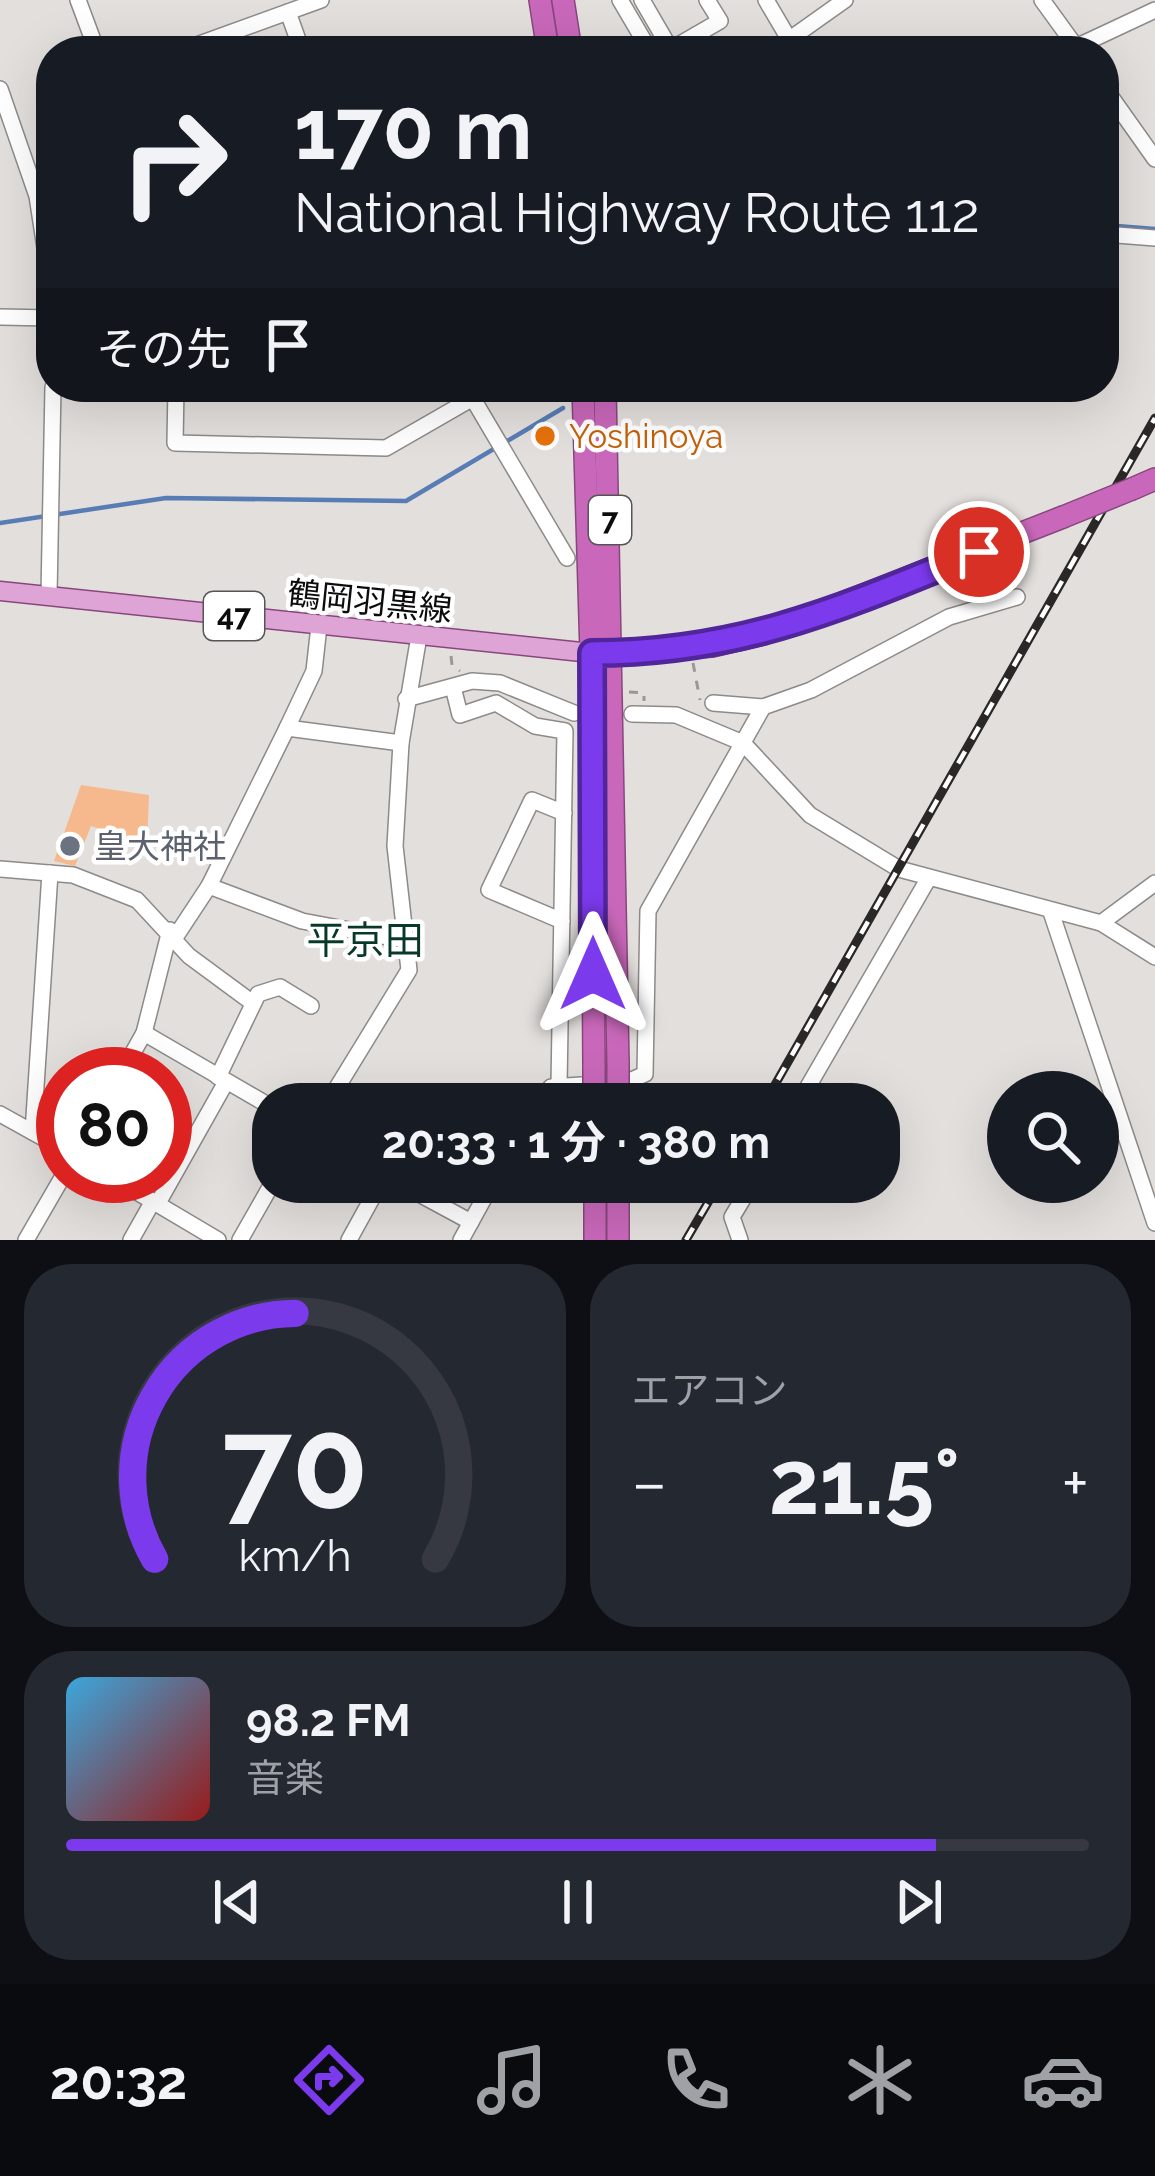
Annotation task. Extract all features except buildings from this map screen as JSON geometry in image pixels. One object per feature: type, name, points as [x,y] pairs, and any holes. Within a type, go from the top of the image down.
[{"type":"highway","points":[[540,0],[546,36]]},
{"type":"highway","points":[[563,0],[569,36]]},
{"type":"highway","name":"7","points":[[584,402],[603,653],[617,1083]]},
{"type":"highway","name":"7","points":[[594,1083],[605,402]]},
{"type":"highway","points":[[603,653],[712,646],[763,634],[1155,479]]},
{"type":"highway","points":[[595,1203],[595,1240]]},
{"type":"highway","points":[[618,1203],[618,1240]]},
{"type":"main road","name":"鶴岡羽黒線","points":[[0,591],[603,653]]},
{"type":"street","points":[[78,0],[91,36]]},
{"type":"street","points":[[222,36],[321,0]]},
{"type":"street","points":[[620,0],[641,36]]},
{"type":"street","points":[[642,0],[662,36]]},
{"type":"street","points":[[696,35],[720,21],[707,0]]},
{"type":"street","points":[[766,0],[787,36]]},
{"type":"street","points":[[804,36],[845,0]]},
{"type":"street","points":[[1042,0],[1068,36]]},
{"type":"street","points":[[1104,36],[1155,10]]},
{"type":"street","points":[[288,12],[297,36]]},
{"type":"street","points":[[0,88],[36,193]]},
{"type":"street","points":[[1119,108],[1155,159]]},
{"type":"street","points":[[1119,235],[1155,238]]},
{"type":"street","points":[[0,317],[36,318]]},
{"type":"street","points":[[49,596],[52,402]]},
{"type":"street","points":[[176,402],[175,443],[386,448],[456,402]]},
{"type":"street","points":[[475,402],[567,557]]},
{"type":"street","points":[[707,703],[763,707],[812,690],[949,617],[1017,597]]},
{"type":"street","points":[[136,1047],[173,933],[209,886],[314,671],[319,626]]},
{"type":"street","points":[[340,1083],[406,978],[410,960],[403,940],[395,846],[400,743],[419,636]]},
{"type":"street","points":[[406,699],[453,687],[500,683],[574,712]]},
{"type":"street","points":[[453,687],[460,715],[496,703],[535,726],[565,731],[559,1083]]},
{"type":"street","points":[[604,1083],[627,1082],[645,1074],[648,911],[763,707]]},
{"type":"street","points":[[638,708],[676,715],[742,743],[810,815],[927,880],[1101,923],[1155,957]]},
{"type":"street","points":[[286,728],[400,743]]},
{"type":"street","points":[[562,922],[489,890],[532,800],[564,813]]},
{"type":"street","points":[[0,869],[73,875],[137,900],[173,933],[189,956],[250,1001]]},
{"type":"street","points":[[32,1132],[50,873]]},
{"type":"street","points":[[810,1083],[927,880]]},
{"type":"street","points":[[1101,923],[1155,883]]},
{"type":"street","points":[[209,886],[302,921],[403,940]]},
{"type":"street","points":[[1051,912],[1149,1182],[1155,1223]]},
{"type":"street","points":[[192,1134],[222,1079],[250,1001],[274,986],[310,1006]]},
{"type":"street","points":[[144,1033],[252,1096]]},
{"type":"street","points":[[0,1114],[36,1134]]},
{"type":"street","points":[[26,1240],[47,1203]]},
{"type":"street","points":[[131,1240],[154,1203]]},
{"type":"street","points":[[157,1203],[218,1240]]},
{"type":"street","points":[[241,1240],[261,1203]]},
{"type":"street","points":[[349,1240],[369,1203]]},
{"type":"street","points":[[436,1203],[471,1222]]},
{"type":"street","points":[[460,1240],[481,1203]]},
{"type":"street","points":[[740,1203],[732,1217],[740,1240]]},
{"type":"path","points":[[693,663],[707,703]]},
{"type":"path","points":[[629,692],[644,693],[638,708]]},
{"type":"shaded area","points":[[81,785],[149,795],[147,844],[91,826],[75,866],[54,861]]},
{"type":"waterway","points":[[1119,226],[1155,229]]},
{"type":"waterway","points":[[0,523],[166,498],[406,501],[563,408]]},
{"type":"railway","points":[[776,1083],[1155,418]]},
{"type":"railway","points":[[686,1240],[708,1203]]},
{"type":"place","name":"Yoshinoya","points":[[545,436]]},
{"type":"place","name":"皇大神社","points":[[70,846]]},
{"type":"district","name":"平京田","points":[[365,940]]},
{"type":"route","points":[[593,974],[592,653],[668,651],[763,634],[979,552]]}]
